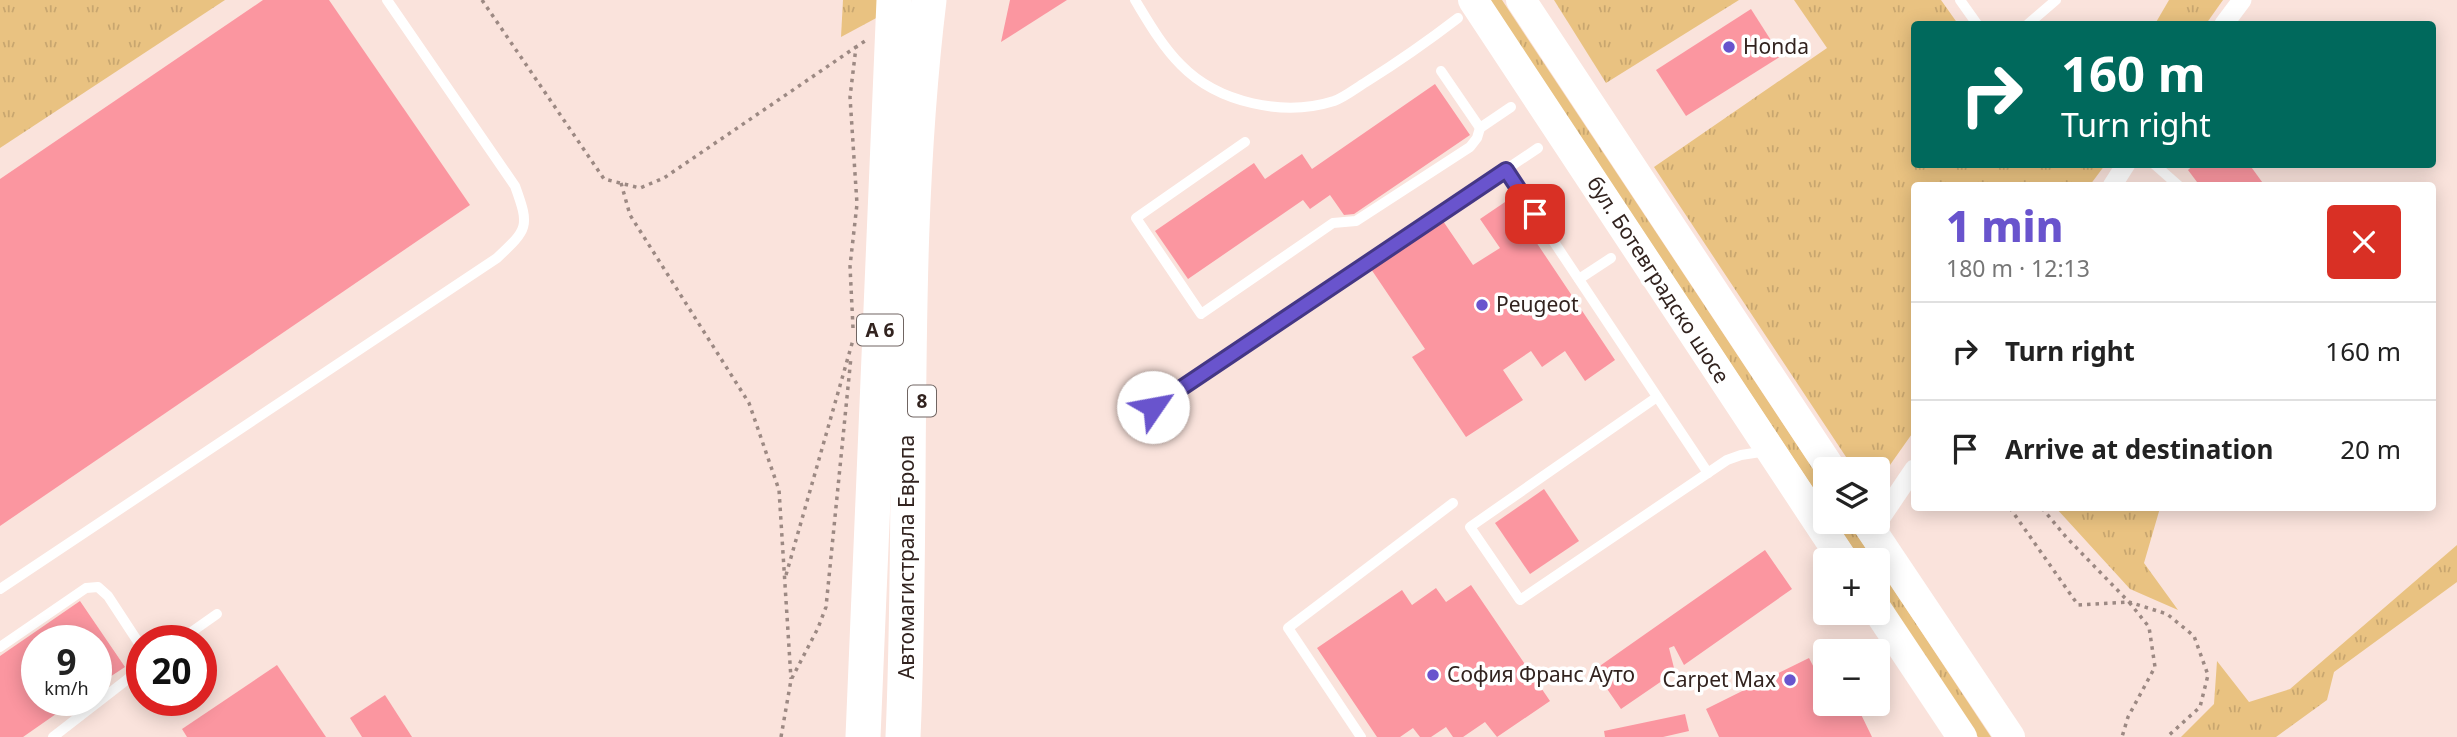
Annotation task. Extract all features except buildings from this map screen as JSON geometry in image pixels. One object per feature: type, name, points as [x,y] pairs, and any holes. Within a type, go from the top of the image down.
[{"type":"highway","name":"Автомагистрала Европа","points":[[863,737],[894,0]]},
{"type":"highway","name":"Автомагистрала Европа","points":[[903,737],[907,661],[913,172],[929,0]]},
{"type":"highway","name":"8","points":[[907,661],[933,141],[947,0]]},
{"type":"main road","name":"бул. Ботевградско шосе","points":[[1521,0],[1823,457]]},
{"type":"main road","name":"бул. Ботевградско шосе","points":[[1465,9],[1835,548]]},
{"type":"main road","points":[[1874,534],[2010,737]]},
{"type":"main road","points":[[1887,625],[1962,737]]},
{"type":"main road","points":[[1906,654],[1932,715],[1938,737]]},
{"type":"street","points":[[2226,21],[2242,0]]},
{"type":"street","points":[[1890,499],[1911,473]]},
{"type":"lane","points":[[0,589],[497,258],[521,235],[525,213],[515,186],[387,0]]},
{"type":"lane","points":[[1135,0],[1169,53],[1208,89],[1257,104],[1290,109],[1336,101],[1410,55],[1465,9]]},
{"type":"lane","points":[[1960,0],[1975,21]]},
{"type":"lane","points":[[2032,21],[2056,0]]},
{"type":"lane","points":[[1441,71],[1480,128]]},
{"type":"lane","points":[[1245,142],[1136,218],[1201,314],[1333,223],[1356,221],[1470,147],[1480,128],[1511,107]]},
{"type":"lane","points":[[1153,407],[1538,148]]},
{"type":"lane","points":[[2159,168],[2176,182]]},
{"type":"lane","points":[[1506,170],[1708,473]]},
{"type":"lane","points":[[1579,279],[1611,258]]},
{"type":"lane","points":[[1657,397],[1469,527],[1520,600],[1727,460],[1770,451]]},
{"type":"lane","points":[[1362,737],[1288,628],[1453,503]]},
{"type":"lane","points":[[0,647],[86,588],[98,587],[108,596],[127,625]]},
{"type":"lane","points":[[201,625],[217,614]]},
{"type":"lane","points":[[53,737],[126,680]]},
{"type":"path","points":[[482,0],[604,179],[640,188],[664,178],[877,34]]},
{"type":"path","points":[[791,680],[827,607],[853,338],[850,266],[857,204],[850,97],[856,47]]},
{"type":"path","points":[[621,183],[630,215],[749,403],[779,490],[791,680],[781,737]]},
{"type":"path","points":[[785,580],[853,338]]},
{"type":"path","points":[[2012,511],[2078,605],[2129,602],[2167,614],[2194,636],[2208,676],[2200,707],[2166,737]]},
{"type":"path","points":[[2044,511],[2129,602],[2148,627],[2155,667],[2128,717],[2122,737]]},
{"type":"green space","points":[[0,0],[225,0],[0,148]]},
{"type":"green space","points":[[843,0],[880,0],[880,16],[841,37]]},
{"type":"green space","points":[[1490,0],[1502,0],[1813,469],[1813,488]]},
{"type":"green space","points":[[1554,0],[1739,0],[1606,83]]},
{"type":"green space","points":[[1794,0],[1941,0],[1956,21],[1911,21],[1911,168],[2103,168],[2092,182],[1911,182],[1911,435],[1890,465],[1890,457],[1846,457],[1654,167],[1827,48]]},
{"type":"green space","points":[[2169,0],[2223,0],[2208,21],[2157,21]]},
{"type":"green space","points":[[2059,511],[2159,511],[2144,563],[2178,610],[2130,589]]},
{"type":"green space","points":[[1843,534],[1856,534],[1866,548],[1853,548]]},
{"type":"green space","points":[[2457,545],[2457,582],[2334,672],[2327,700],[2276,737],[2181,737],[2214,704],[2217,661],[2249,702],[2290,689]]},
{"type":"green space","points":[[1890,584],[1991,737],[1978,737],[1890,604]]},
{"type":"place","name":"Honda","points":[[1729,47]]},
{"type":"place","name":"Peugeot","points":[[1482,305]]},
{"type":"place","name":"София Франс Ауто","points":[[1433,675]]},
{"type":"place","name":"Carpet Max","points":[[1790,680]]},
{"type":"route","points":[[1153,407],[1506,170],[1535,214]]}]
